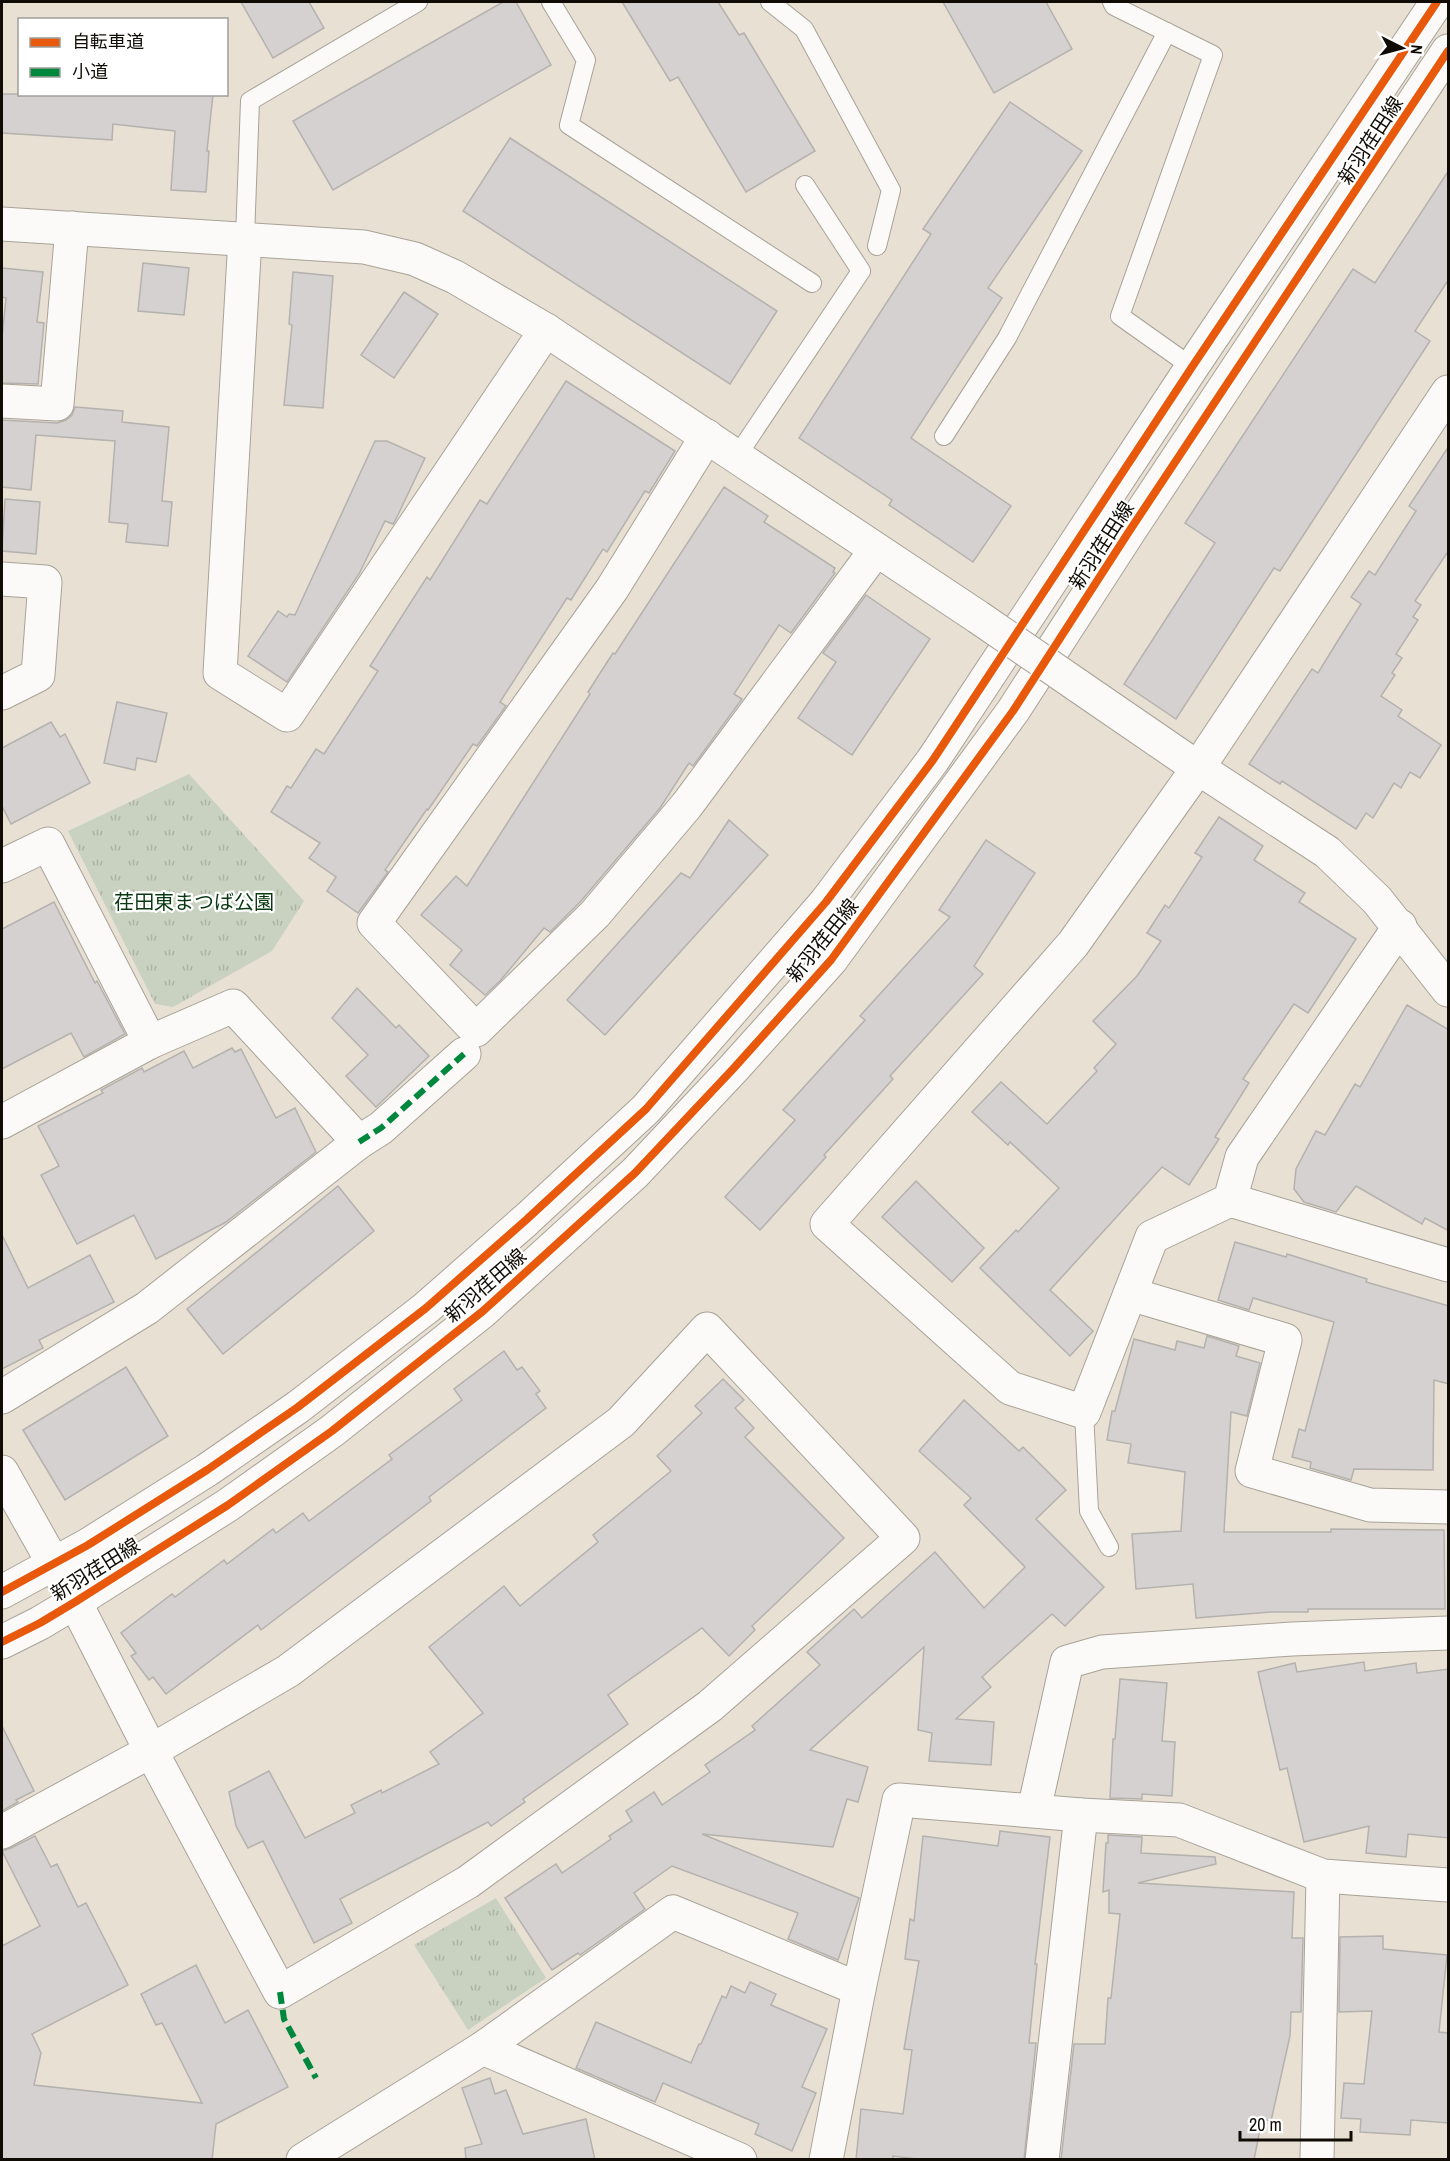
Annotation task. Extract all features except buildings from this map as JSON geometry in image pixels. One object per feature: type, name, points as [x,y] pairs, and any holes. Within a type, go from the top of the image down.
[{"type":"street","name":"新羽荏田線","points":[[2,1592],[88,1545],[207,1470],[298,1407],[426,1308],[526,1220],[646,1109],[826,902],[933,759],[1192,366],[1437,2]]},
{"type":"street","name":"新羽荏田線","points":[[2,1642],[75,1602],[228,1505],[332,1431],[483,1311],[635,1173],[733,1069],[831,960],[1013,711],[1124,539],[1449,51]]},
{"type":"street","points":[[2,224],[364,247],[415,259],[455,277],[546,330],[707,436],[978,617],[1198,768],[1327,852],[1377,900],[1400,926],[1449,990]]},
{"type":"street","points":[[2,401],[57,404],[72,228]]},
{"type":"street","points":[[245,238],[220,674],[287,715],[546,330]]},
{"type":"street","points":[[1449,392],[1198,768],[1073,944],[828,1224],[1010,1388],[1084,1412],[1152,1237],[1230,1200],[1449,1265]]},
{"type":"street","points":[[707,436],[612,589],[374,923],[476,1030],[595,914],[687,805],[876,550]]},
{"type":"street","points":[[2,579],[45,582],[38,675],[2,693]]},
{"type":"street","points":[[2,866],[48,844],[150,1042]]},
{"type":"street","points":[[1230,1200],[1242,1157],[1400,926]]},
{"type":"street","points":[[2,1122],[150,1042],[233,1006],[359,1142]]},
{"type":"street","points":[[2,1397],[147,1308],[359,1142],[381,1128],[464,1054]]},
{"type":"street","points":[[1130,1294],[1285,1340],[1252,1471],[1370,1504],[1449,1507]]},
{"type":"street","points":[[2,1472],[75,1602],[151,1751],[280,1992],[468,1882],[700,1713],[903,1538],[708,1329],[621,1422],[288,1671],[151,1751],[2,1832]]},
{"type":"street","points":[[1034,1810],[1067,1662],[1101,1652],[1292,1639],[1449,1633]]},
{"type":"street","points":[[826,2160],[899,1800],[1081,1815],[1179,1820],[1323,1876],[1449,1885]]},
{"type":"street","points":[[1042,2160],[1081,1815]]},
{"type":"street","points":[[1322,2159],[1323,1876]]},
{"type":"street","points":[[303,2160],[483,2049],[673,1912],[859,1989]]},
{"type":"street","points":[[483,2049],[740,2160]]},
{"type":"lane","points":[[245,238],[250,101],[418,2]]},
{"type":"lane","points":[[551,2],[586,60],[569,125],[813,283]]},
{"type":"lane","points":[[770,2],[804,29],[891,190],[877,246]]},
{"type":"lane","points":[[1112,2],[1114,6],[1213,55],[1120,316],[1192,366]]},
{"type":"lane","points":[[944,435],[1007,338],[1167,32]]},
{"type":"lane","points":[[737,456],[861,271],[805,185]]},
{"type":"lane","points":[[1084,1412],[1089,1511],[1109,1547]]},
{"type":"green space","name":"荏田東まつば公園","points":[[189,774],[304,901],[272,951],[173,1007],[155,1004],[68,831]]},
{"type":"green space","points":[[496,1898],[546,1978],[468,2030],[414,1945]]},
{"type":"marked path","points":[[359,1142],[381,1128],[464,1054]]},
{"type":"marked path","points":[[280,1992],[284,2019],[316,2078]]},
{"type":"cycle path","points":[[2,1592],[88,1545],[207,1470],[298,1407],[426,1308],[526,1220],[646,1109],[826,902],[933,760],[1192,367],[1437,2]]},
{"type":"cycle path","points":[[2,1642],[75,1602],[228,1505],[332,1431],[483,1311],[635,1173],[733,1069],[831,960],[1013,711],[1130,530],[1448,51]]}]
